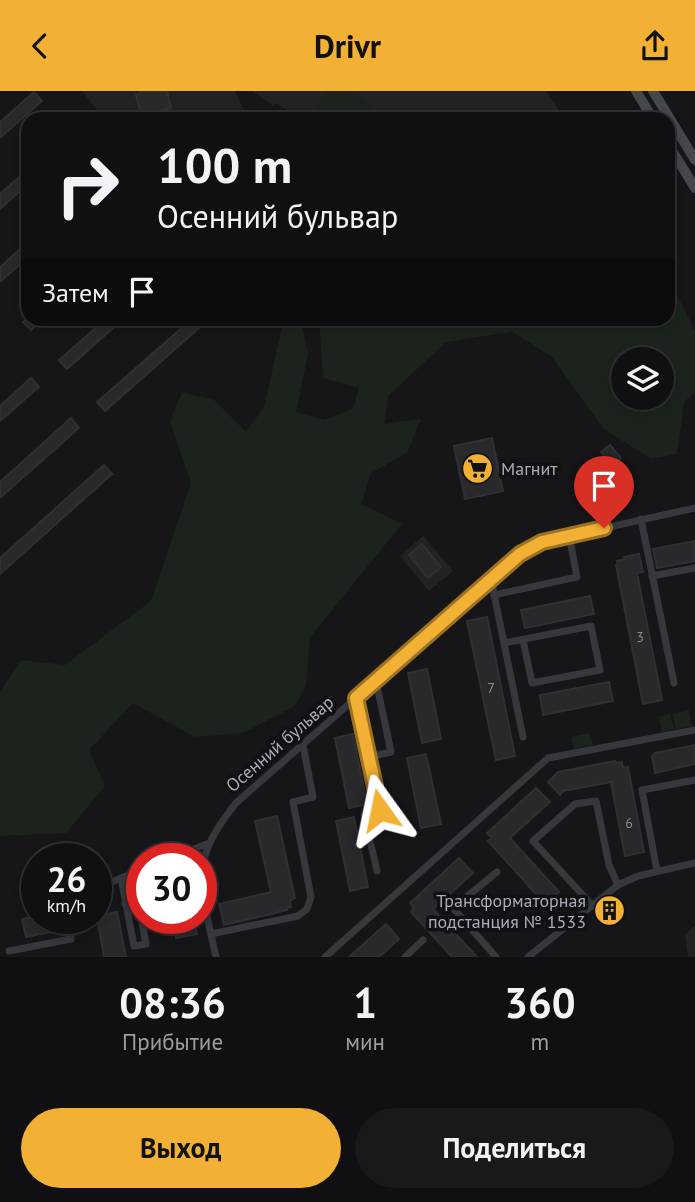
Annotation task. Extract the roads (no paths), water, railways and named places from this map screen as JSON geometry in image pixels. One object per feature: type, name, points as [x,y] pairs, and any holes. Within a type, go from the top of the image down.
[{"type":"main road","points":[[653,91],[666,112]]},
{"type":"main road","points":[[639,92],[649,112]]},
{"type":"main road","points":[[675,127],[695,160]]},
{"type":"main road","points":[[675,155],[695,188]]},
{"type":"street","name":"Осенний бульвар","points":[[209,843],[236,803],[491,579],[530,548],[569,535],[695,508]]},
{"type":"street","points":[[641,519],[674,683]]},
{"type":"street","points":[[494,595],[577,577],[569,535]]},
{"type":"street","points":[[652,576],[695,568]]},
{"type":"street","points":[[491,579],[523,737]]},
{"type":"street","points":[[504,643],[591,626],[600,670],[532,683],[523,640]]},
{"type":"street","points":[[369,757],[391,752],[376,681]]},
{"type":"street","points":[[356,698],[380,810],[365,814],[377,871]]},
{"type":"street","points":[[325,957],[548,758],[695,730]]},
{"type":"street","points":[[217,933],[298,916],[307,909],[311,897],[293,802],[313,797],[303,745]]},
{"type":"street","points":[[657,871],[642,790],[695,780]]},
{"type":"street","points":[[592,905],[533,841],[575,804],[596,801],[609,865],[618,885]]},
{"type":"street","points":[[528,957],[618,885],[657,871],[695,863]]},
{"type":"street","points":[[496,957],[453,908],[497,872]]},
{"type":"street","points":[[112,882],[126,877]]},
{"type":"street","points":[[121,879],[125,904],[134,946],[146,944],[138,901],[125,904]]},
{"type":"street","points":[[9,951],[71,939],[70,934]]},
{"type":"street","name":"Осенний бульвар","points":[[211,934],[216,957]]},
{"type":"street","points":[[405,957],[423,940]]},
{"type":"place","name":"Магнит","points":[[478,469]]},
{"type":"place","name":"Трансформаторная подстанция № 1533","points":[[609,911]]}]
